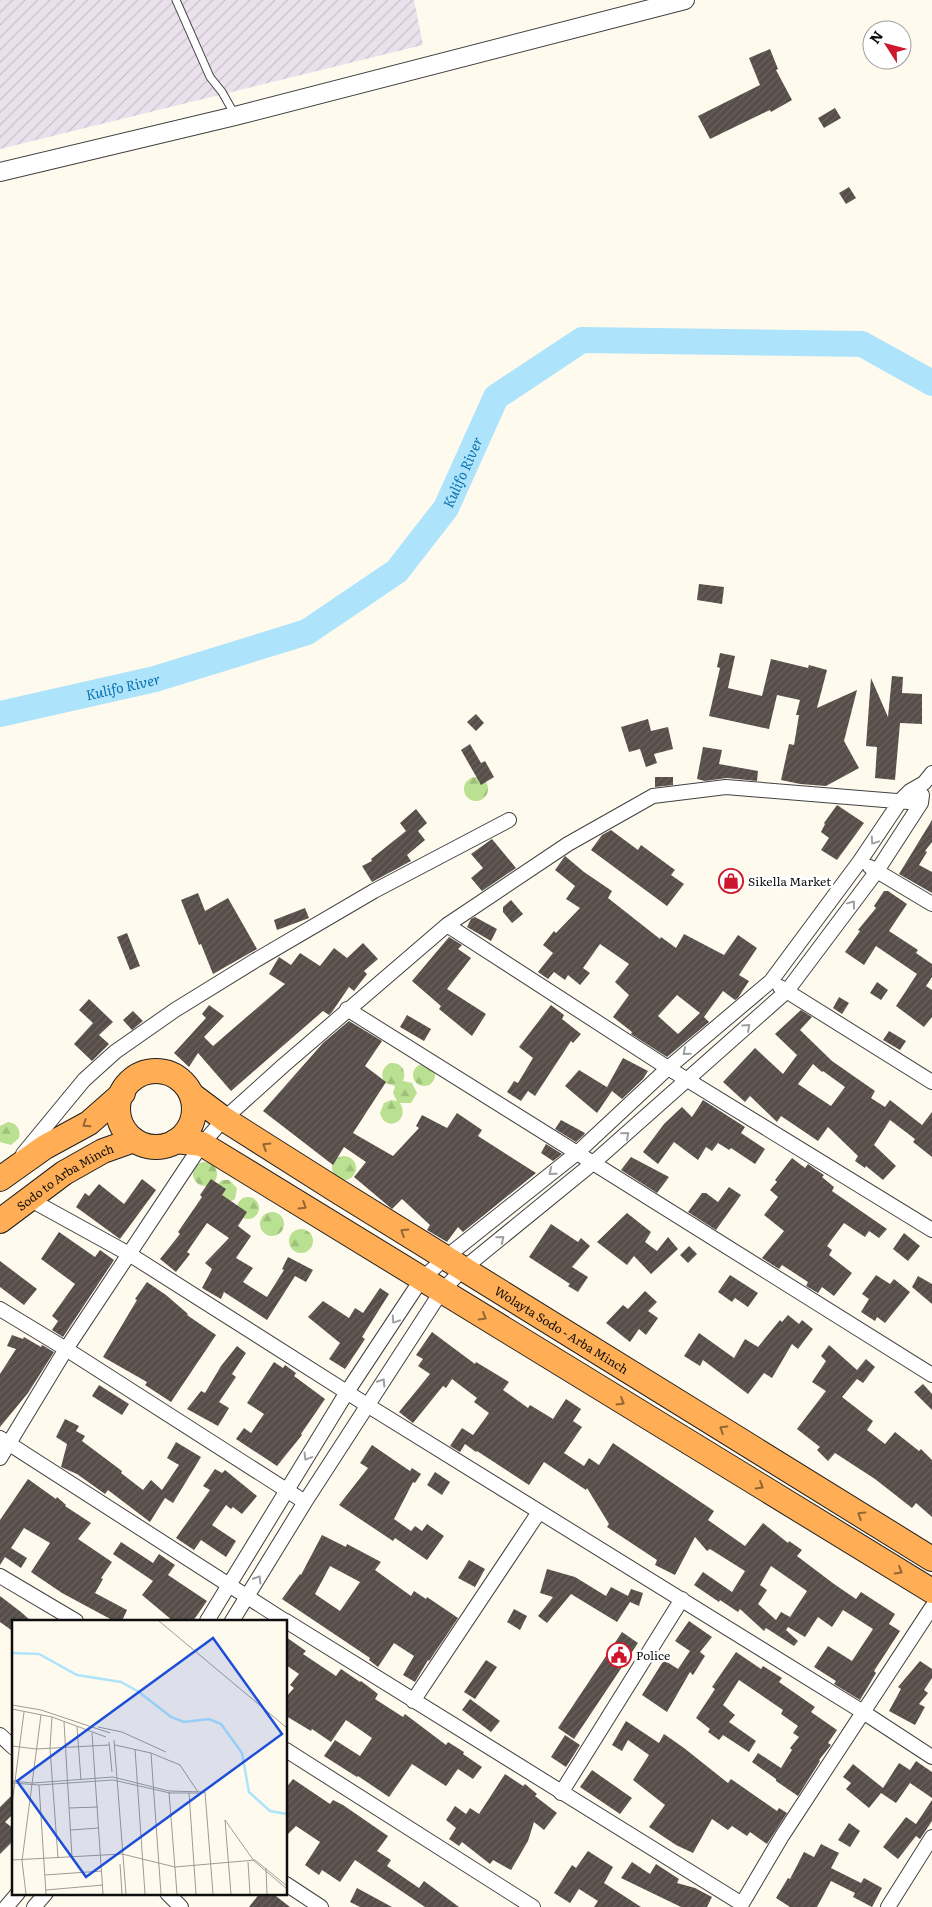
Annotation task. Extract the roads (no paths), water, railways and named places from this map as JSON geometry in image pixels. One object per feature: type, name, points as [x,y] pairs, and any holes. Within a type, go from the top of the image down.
[{"type":"highway","name":"Wolayta Sodo - Arba Minch","points":[[2,1178],[46,1148],[89,1123],[124,1093],[125,1088],[135,1077],[149,1071],[172,1074],[189,1088],[192,1095],[224,1119],[454,1264],[932,1559]]},
{"type":"highway","points":[[124,1093],[118,1107],[120,1120],[125,1131],[134,1140],[150,1147],[176,1142],[186,1133],[192,1121],[194,1108],[192,1095]]},
{"type":"highway","name":"Sodo to Arba Minch","points":[[0,1221],[64,1174],[103,1151],[134,1140]]},
{"type":"highway","points":[[176,1142],[202,1144],[431,1286],[932,1591]]},
{"type":"street","points":[[0,172],[235,116],[684,0]]},
{"type":"street","points":[[208,1620],[347,1392],[431,1286],[668,1068],[771,981],[860,861],[901,800],[928,778]]},
{"type":"street","points":[[233,1620],[367,1405],[431,1286],[454,1264],[593,1163],[786,991],[877,871],[921,803],[928,778]]},
{"type":"street","points":[[0,1458],[4,1441],[202,1144],[224,1119],[347,1009],[448,925],[568,844],[653,796],[726,787],[921,803]]},
{"type":"street","points":[[2,1178],[84,1080],[115,1052],[175,1010],[256,960],[374,891],[510,820]]},
{"type":"street","points":[[860,861],[932,904]]},
{"type":"street","points":[[448,925],[668,1068],[689,1079],[932,1230]]},
{"type":"street","points":[[771,981],[932,1082]]},
{"type":"street","points":[[347,1009],[932,1375]]},
{"type":"street","points":[[31,1200],[129,1254],[367,1405],[864,1712],[932,1757]]},
{"type":"street","points":[[0,1309],[305,1502]]},
{"type":"street","points":[[4,1441],[284,1620]]},
{"type":"street","points":[[413,1701],[539,1512]]},
{"type":"street","points":[[0,1576],[74,1620]]},
{"type":"street","points":[[562,1793],[682,1599]]},
{"type":"street","points":[[288,1622],[741,1906],[782,1836],[932,1606]]},
{"type":"street","points":[[0,1735],[12,1746]]},
{"type":"street","points":[[288,1751],[533,1907]]},
{"type":"street","points":[[888,1907],[932,1837]]},
{"type":"street","points":[[288,1885],[322,1907]]},
{"type":"street","points":[[6,1907],[17,1894]]},
{"type":"street","points":[[34,1907],[45,1894]]},
{"type":"street","points":[[168,1894],[182,1907]]},
{"type":"lane","points":[[176,0],[210,77],[222,92],[235,116]]},
{"type":"waterway","name":"Kulifo River","points":[[0,714],[155,679],[307,632],[397,571],[446,508],[496,397],[582,340],[862,344],[932,383]]},
{"type":"place","name":"Sikella Market","points":[[731,881]]},
{"type":"place","name":"Police","points":[[619,1655]]}]
